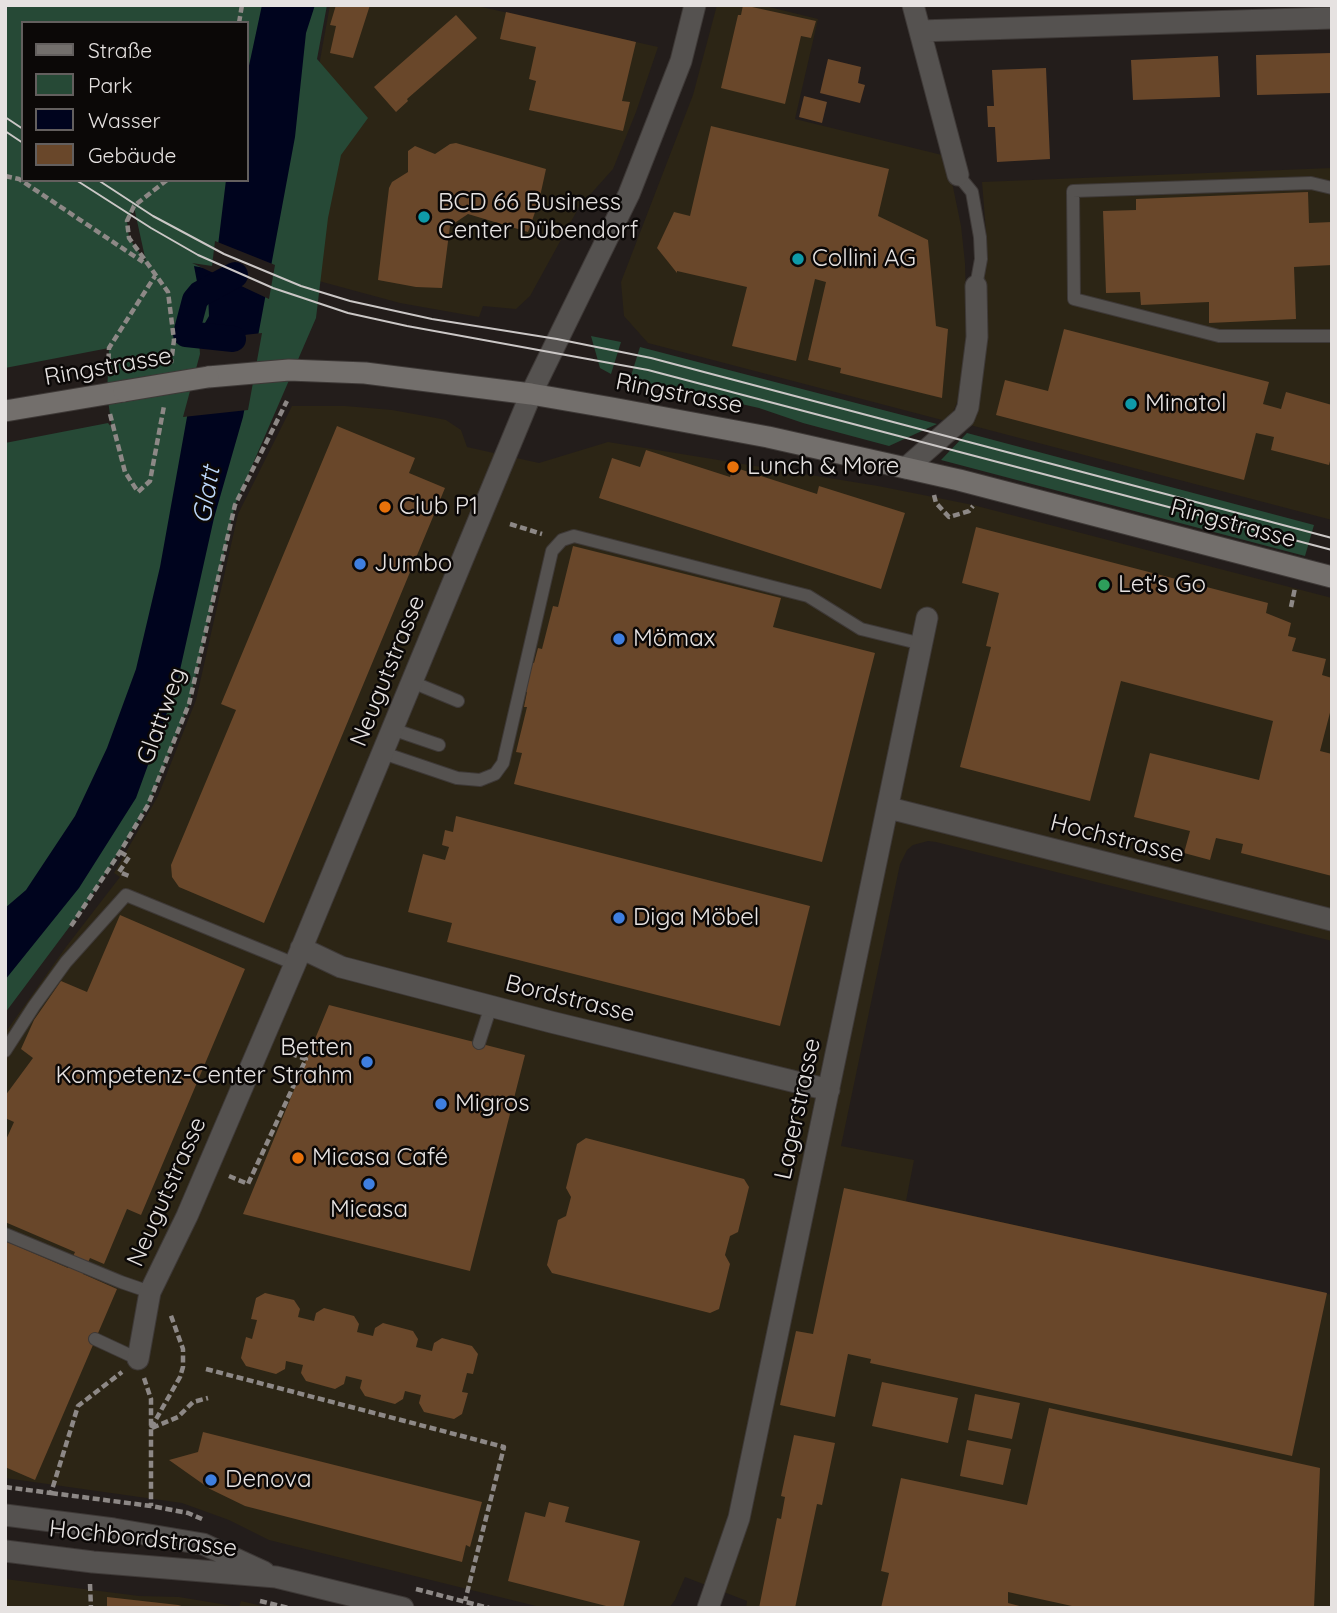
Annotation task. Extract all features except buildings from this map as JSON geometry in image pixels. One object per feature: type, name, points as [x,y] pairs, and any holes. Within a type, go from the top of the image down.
[{"type":"main road","name":"Ringstrasse","points":[[5,411],[208,377],[289,370],[365,373],[531,394],[768,437],[906,468],[1332,577]]},
{"type":"street","name":"Neugutstrasse","points":[[138,1359],[150,1292],[187,1216],[298,956],[531,394],[629,194],[681,61],[695,5]]},
{"type":"street","points":[[913,5],[958,175]]},
{"type":"street","points":[[920,31],[1332,18]]},
{"type":"street","points":[[906,468],[964,417],[968,407],[977,337],[976,286]]},
{"type":"street","name":"Lagerstrasse","points":[[708,1608],[739,1518],[927,618]]},
{"type":"street","name":"Hochstrasse","points":[[889,808],[1332,920]]},
{"type":"street","name":"Bordstrasse","points":[[298,956],[829,1090]]},
{"type":"street","name":"Hochbordstrasse","points":[[5,1515],[203,1544],[276,1577]]},
{"type":"street","name":"Hochbordstrasse","points":[[5,1551],[106,1563],[276,1577],[403,1608]]},
{"type":"lane","points":[[958,175],[972,192],[980,237],[981,259],[976,286]]},
{"type":"lane","points":[[1332,188],[1311,183],[1073,191],[1073,299],[1219,336],[1332,336]]},
{"type":"lane","points":[[383,753],[457,778],[480,780],[495,774],[503,763],[552,551],[562,540],[574,536],[808,596],[861,629],[922,644]]},
{"type":"lane","points":[[412,682],[458,701]]},
{"type":"lane","points":[[392,729],[439,745]]},
{"type":"lane","points":[[5,1051],[66,962],[127,895],[298,956]]},
{"type":"lane","points":[[479,1043],[491,1006]]},
{"type":"lane","points":[[5,1234],[150,1292]]},
{"type":"lane","points":[[95,1339],[138,1359]]},
{"type":"path","points":[[23,182],[147,265]]},
{"type":"path","points":[[164,182],[134,206],[127,221],[129,238],[168,292],[174,340],[169,376]]},
{"type":"path","points":[[116,392],[109,348],[155,276]]},
{"type":"path","points":[[111,419],[125,472],[138,492],[150,481],[165,400]]},
{"type":"path","name":"Glattweg","points":[[70,926],[148,805],[188,704],[201,660],[235,505],[287,401]]},
{"type":"path","points":[[933,491],[936,503],[949,517],[969,511],[976,502]]},
{"type":"path","points":[[510,524],[538,533]]},
{"type":"path","points":[[1290,607],[1296,587]]},
{"type":"path","points":[[119,872],[129,857],[120,852]]},
{"type":"path","points":[[225,1175],[248,1184],[306,1059],[278,1049]]},
{"type":"path","points":[[51,1493],[78,1406],[138,1359],[151,1399],[151,1506]]},
{"type":"path","points":[[206,1369],[504,1447],[465,1601]]},
{"type":"path","points":[[151,1428],[176,1385]]},
{"type":"path","points":[[151,1428],[178,1417],[193,1402],[208,1398]]},
{"type":"path","points":[[5,1487],[151,1506],[188,1513],[208,1522]]},
{"type":"path","points":[[413,1588],[489,1608]]},
{"type":"shaded area","points":[[330,5],[473,5],[658,47],[613,169],[579,207],[530,296],[516,309],[483,306],[479,317],[400,303],[304,277],[297,187]]},
{"type":"shaded area","points":[[717,5],[761,5],[818,19],[795,119],[942,155],[953,187],[961,226],[967,334],[958,400],[946,421],[648,343],[624,316],[621,282],[693,95]]},
{"type":"shaded area","points":[[1332,168],[1332,520],[970,425],[987,244],[982,182]]},
{"type":"shaded area","points":[[292,406],[345,406],[392,410],[446,420],[461,430],[467,447],[539,463],[608,442],[878,486],[973,505],[1332,598],[1332,941],[936,842],[913,845],[907,850],[900,864],[841,1146],[914,1160],[906,1201],[1332,1295],[1332,1608],[746,1608],[747,1601],[685,1577],[669,1608],[544,1608],[269,1540],[229,1520],[182,1503],[5,1478],[5,1033],[120,877],[114,873],[158,796],[196,700],[238,514]]},
{"type":"shaded area","points":[[5,1579],[139,1596],[179,1597],[239,1607],[241,1601],[270,1608],[5,1608]]},
{"type":"green space","points":[[5,5],[327,5],[317,59],[368,118],[341,155],[328,218],[316,318],[235,505],[189,704],[148,805],[85,906],[5,1013],[5,443],[108,423],[112,428],[107,394],[109,348],[5,368]],"holes":[[[134,207],[146,262],[129,238],[127,221]]]},
{"type":"green space","points":[[591,336],[621,342],[611,374],[600,368]]},
{"type":"green space","points":[[640,347],[937,424],[889,446],[759,408],[630,379]]},
{"type":"green space","points":[[967,433],[1314,525],[1305,556],[941,460]]},
{"type":"water","name":"Glatt","points":[[262,5],[315,5],[306,33],[295,137],[243,417],[214,518],[176,688],[136,798],[79,888],[5,980],[5,908],[26,890],[75,816],[107,748],[136,669],[160,567],[187,417],[203,354],[202,328],[209,316],[208,294],[198,287],[194,266],[215,270],[226,182],[248,182],[248,70]]},
{"type":"pier","points":[[215,241],[275,265],[269,299],[192,263],[212,266]]},
{"type":"pier","points":[[262,333],[248,410],[183,417],[200,354],[199,340]]},
{"type":"waterway","points":[[233,339],[186,334],[195,300],[200,294],[235,275]]},
{"type":"tram line","points":[[5,117],[21,128]]},
{"type":"tram line","points":[[5,131],[21,142]]},
{"type":"tram line","points":[[79,182],[198,255],[273,288],[348,313],[648,370],[1332,550]]},
{"type":"tram line","points":[[101,182],[153,216],[224,254],[301,286],[350,301],[432,319],[557,339],[651,358],[1332,538]]},
{"type":"place","name":"BCD 66 Business Center Dübendorf","points":[[424,217]]},
{"type":"place","name":"Collini AG","points":[[798,259]]},
{"type":"place","name":"Minatol","points":[[1131,404]]},
{"type":"place","name":"Lunch & More","points":[[733,467]]},
{"type":"place","name":"Club P1","points":[[385,507]]},
{"type":"place","name":"Jumbo","points":[[360,564]]},
{"type":"place","name":"Let's Go","points":[[1104,585]]},
{"type":"place","name":"Mömax","points":[[619,639]]},
{"type":"place","name":"Diga Möbel","points":[[619,918]]},
{"type":"place","name":"Betten Kompetenz-Center Strahm","points":[[367,1062]]},
{"type":"place","name":"Migros","points":[[441,1104]]},
{"type":"place","name":"Micasa Café","points":[[298,1158]]},
{"type":"place","name":"Micasa","points":[[369,1184]]},
{"type":"place","name":"Denova","points":[[211,1480]]}]
